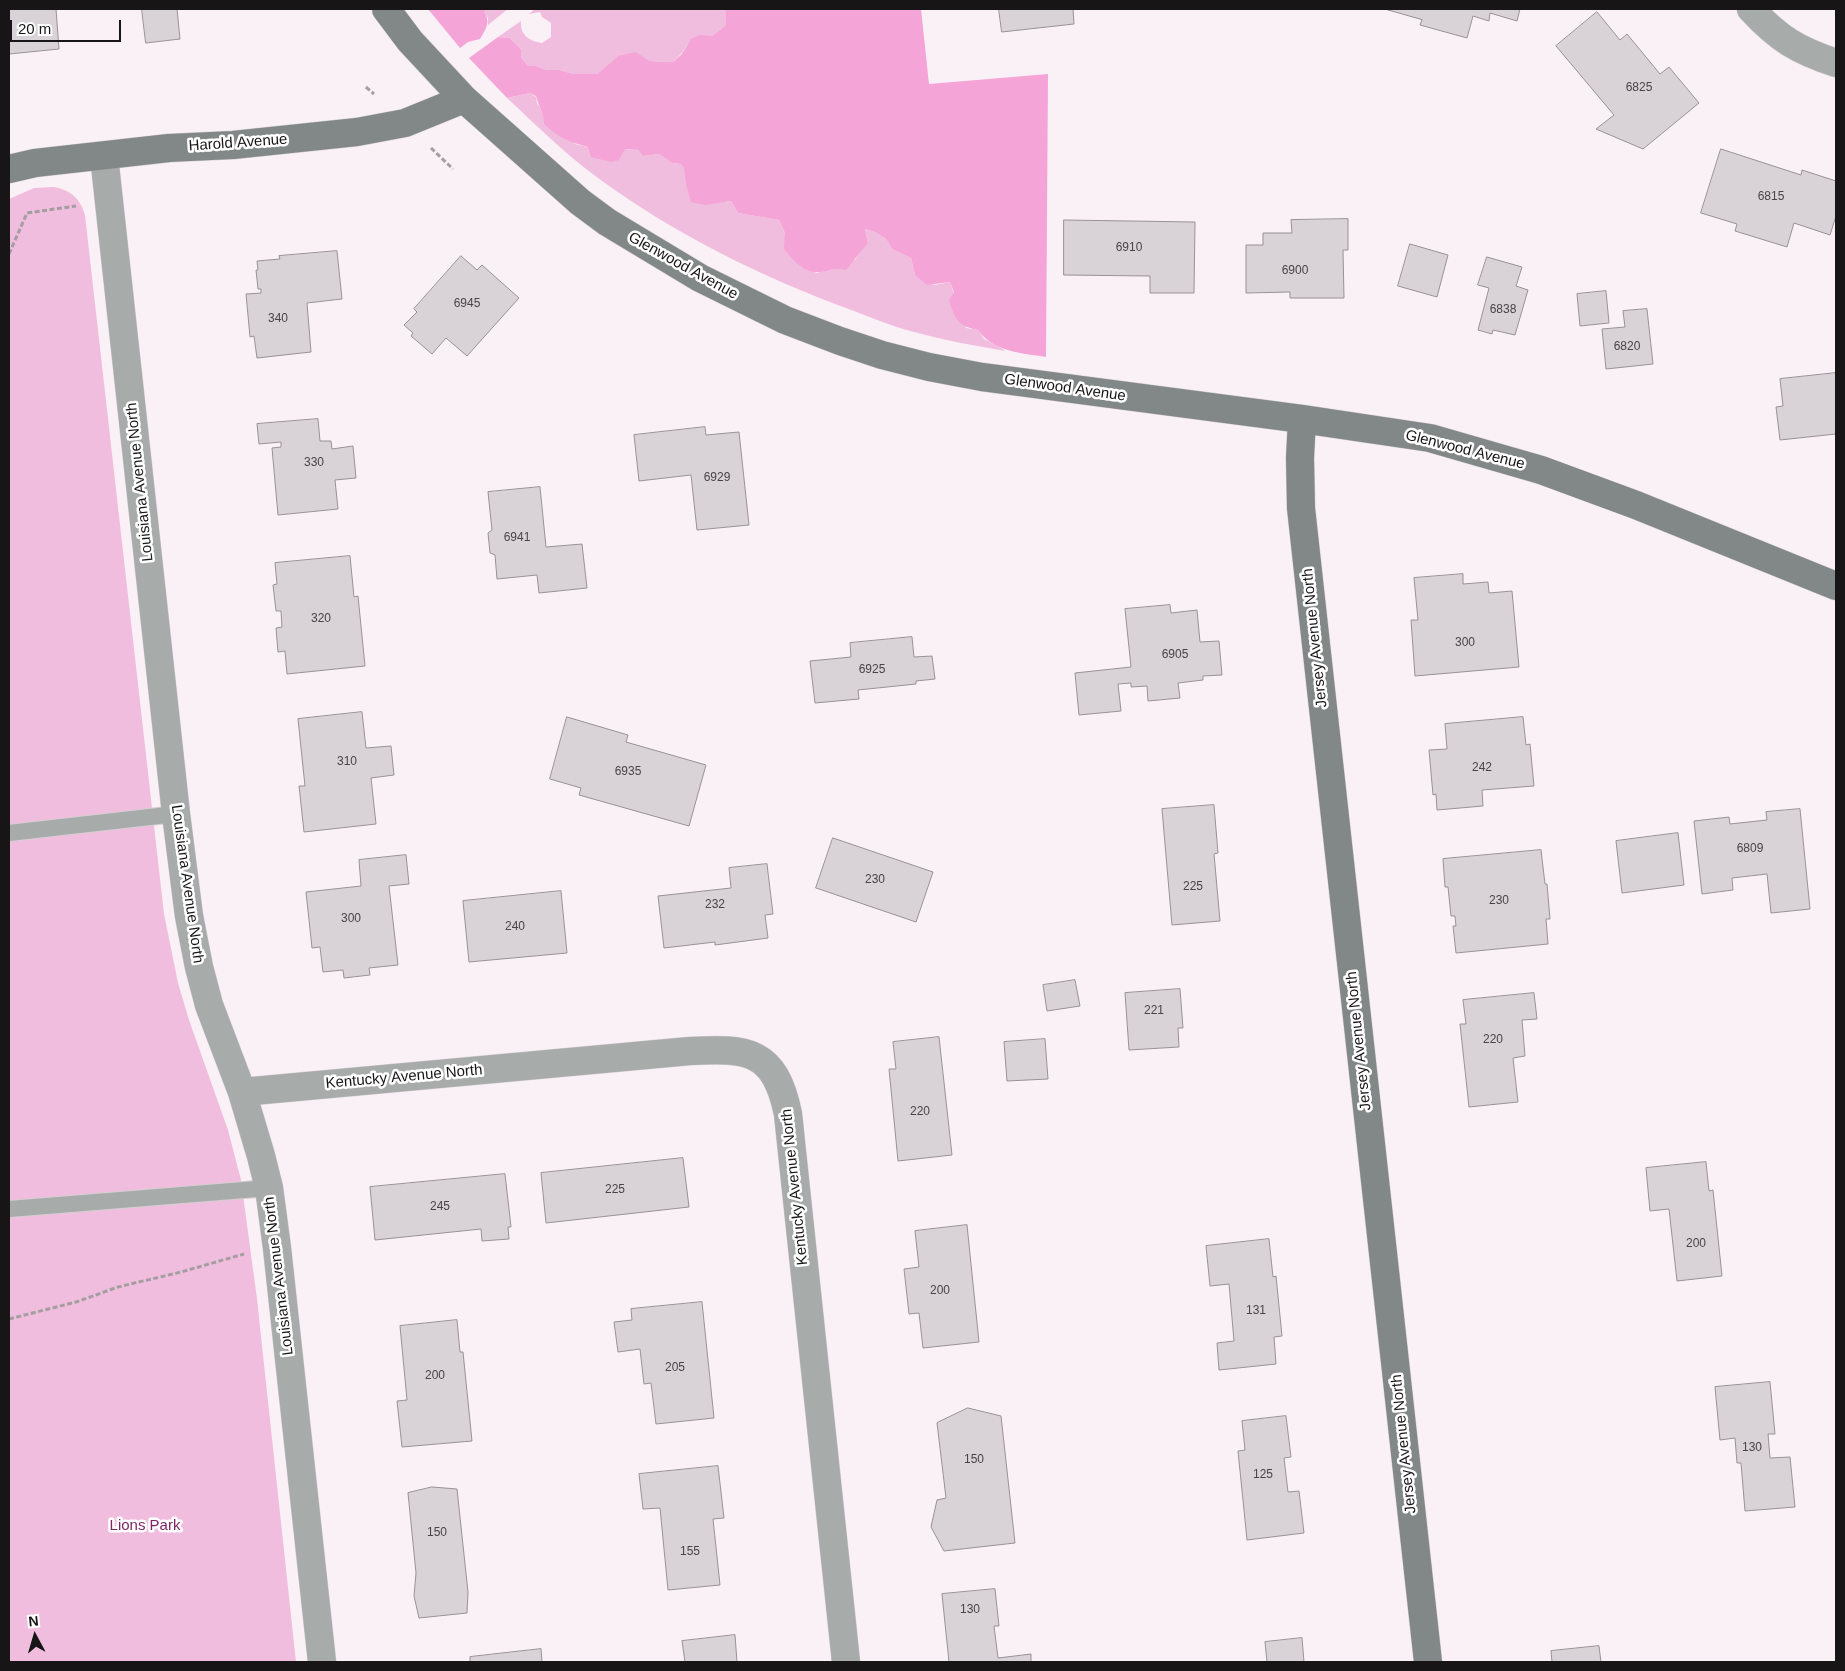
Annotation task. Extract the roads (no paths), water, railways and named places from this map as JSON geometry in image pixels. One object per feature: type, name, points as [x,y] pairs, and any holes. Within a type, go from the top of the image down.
[{"type":"street","name":"Glenwood Avenue","points":[[386,9],[410,41],[464,99],[558,182],[608,222],[700,278],[785,320],[882,355],[929,367],[982,377],[1302,419],[1430,438],[1523,465],[1636,505],[1836,586]]},
{"type":"street","points":[[1750,9],[1786,41],[1809,54],[1836,63]]},
{"type":"street","name":"Harold Avenue","points":[[9,169],[35,164],[169,148],[232,145],[357,132],[405,123],[464,99]]},
{"type":"street","name":"Louisiana Avenue North","points":[[104,156],[176,814],[189,916],[209,1005],[242,1092],[262,1156],[269,1188],[322,1662]]},
{"type":"street","name":"Jersey Avenue North","points":[[1302,419],[1300,458],[1301,508],[1428,1662]]},
{"type":"street","name":"Kentucky Avenue North","points":[[242,1092],[725,1049],[756,1057],[767,1065],[784,1092],[788,1114],[846,1662]]},
{"type":"lane","points":[[9,833],[176,814]]},
{"type":"lane","points":[[9,1209],[269,1188]]},
{"type":"park label","name":"Lions Park","points":[[145,1526]]}]
